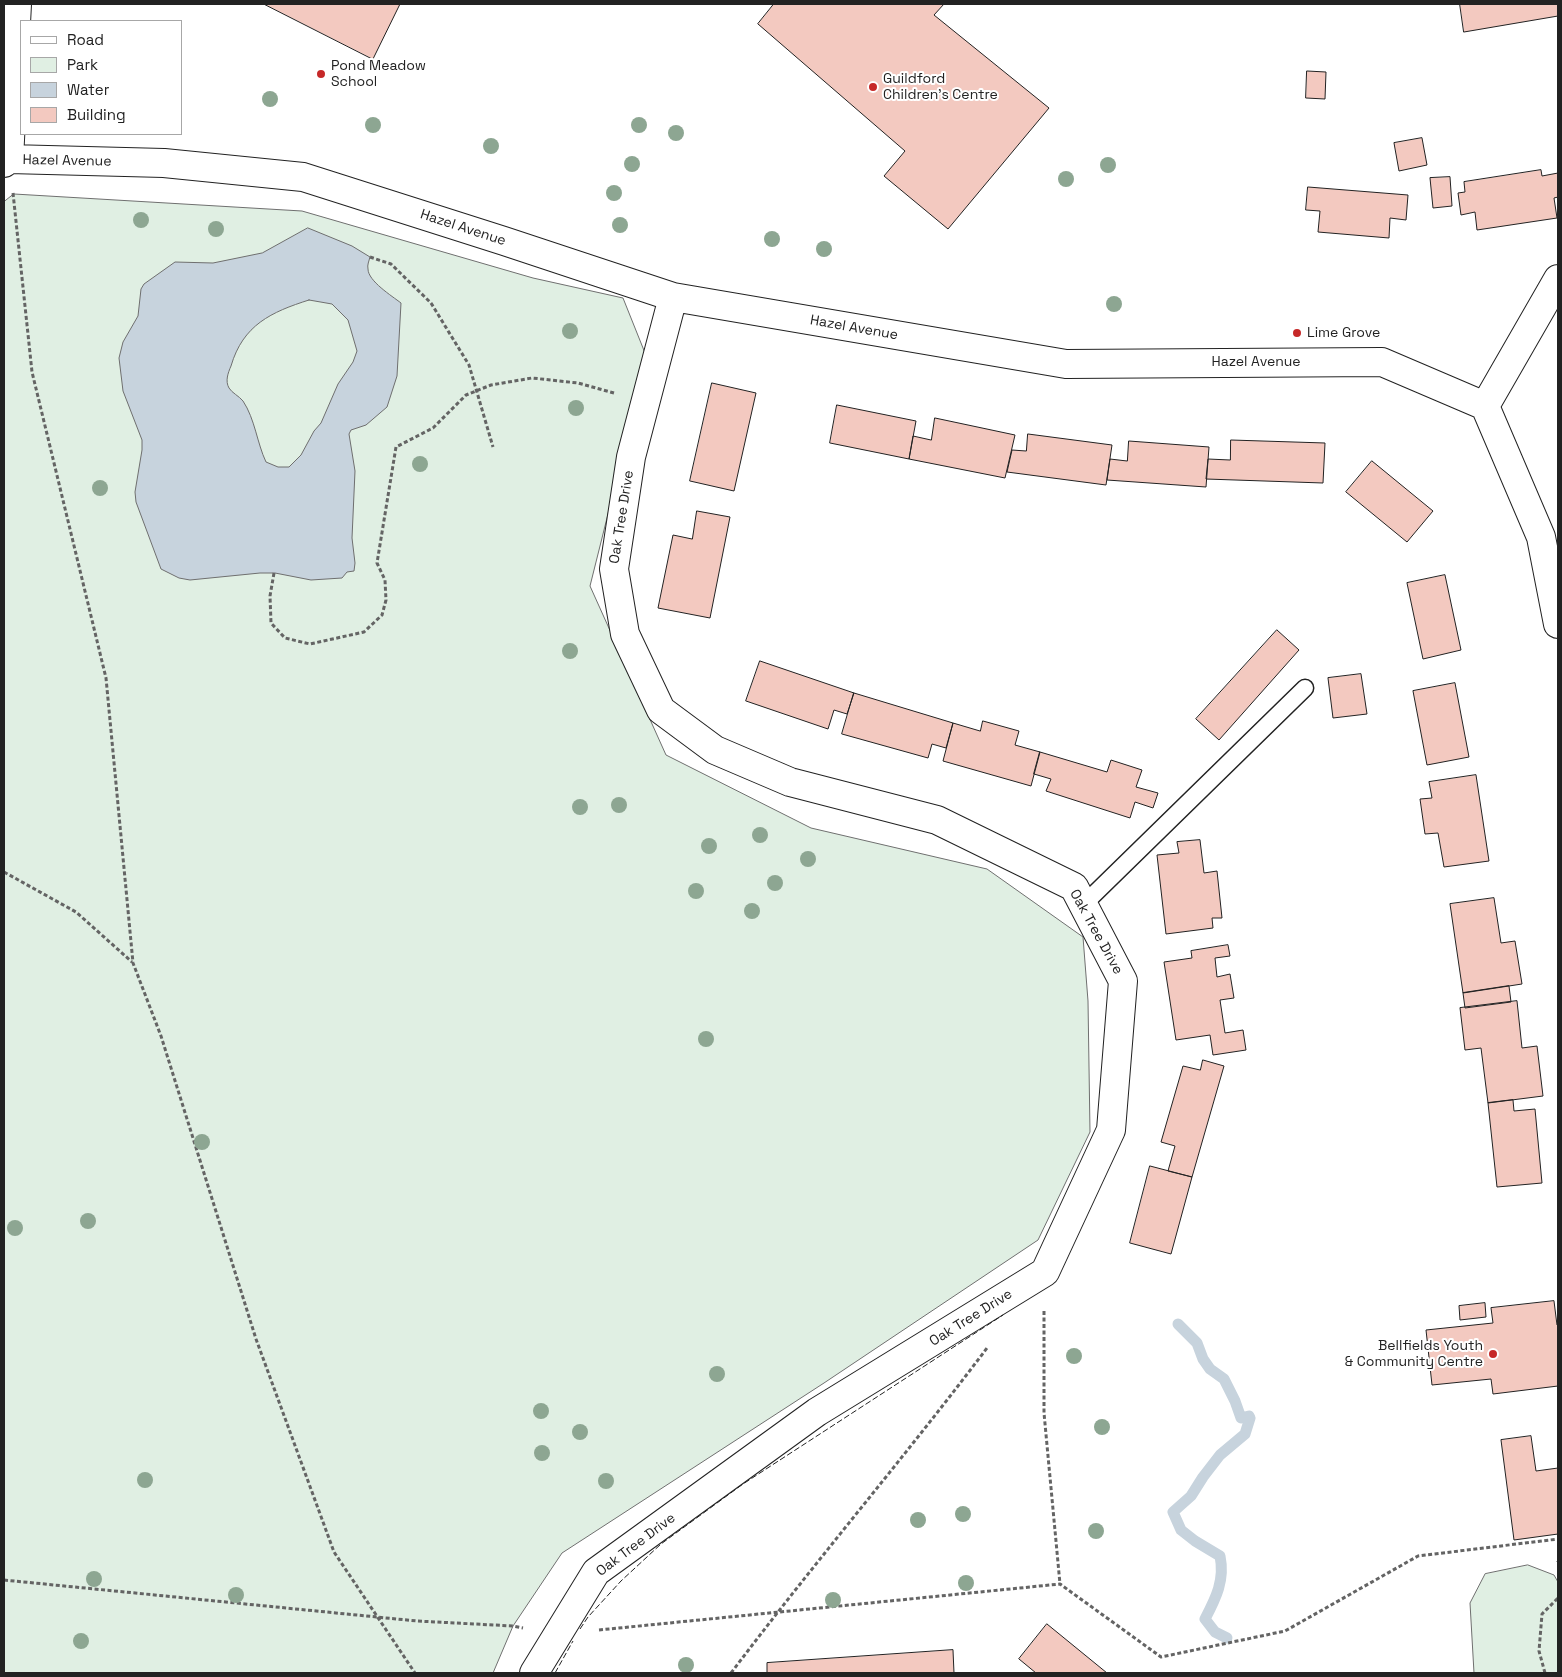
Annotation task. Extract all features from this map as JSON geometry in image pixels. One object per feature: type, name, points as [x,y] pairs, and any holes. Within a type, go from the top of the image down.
[{"type":"street","points":[[6,161],[18,4]]},
{"type":"street","name":"Hazel Avenue","points":[[6,161],[164,163],[303,177],[674,297],[1066,364],[1382,362],[1485,406]]},
{"type":"street","points":[[1558,279],[1485,406],[1541,537],[1558,624]]},
{"type":"street","name":"Oak Tree Drive","points":[[534,1673],[596,1572],[817,1412],[1044,1272],[1111,1130],[1123,981],[1074,887],[937,820],[790,782],[715,750],[661,710],[625,634],[614,569],[632,457],[674,297]]},
{"type":"lane","points":[[1083,905],[1305,688]]},
{"type":"path","points":[[6,161],[32,372],[106,678],[133,963],[161,1036],[256,1339],[334,1552],[415,1673]]},
{"type":"path","points":[[370,257],[391,264],[431,303],[469,365],[493,447]]},
{"type":"path","points":[[274,573],[270,596],[271,623],[285,638],[310,644],[364,632],[382,615],[386,600],[385,580],[377,563],[396,447],[433,428],[466,395],[490,386],[532,378],[578,383],[646,403]]},
{"type":"path","points":[[4,872],[76,912],[133,963]]},
{"type":"path","points":[[1044,1272],[1044,1414],[1060,1584]]},
{"type":"path","points":[[731,1673],[991,1343]]},
{"type":"path","points":[[4,1580],[417,1621],[513,1626],[559,1634],[1060,1584],[1162,1657],[1286,1631],[1418,1556],[1558,1539]]},
{"type":"path","points":[[1545,1673],[1539,1651],[1542,1614],[1558,1598]]},
{"type":"green space","points":[[14,194],[302,211],[533,278],[623,298],[647,358],[590,586],[666,755],[811,828],[987,869],[1083,937],[1088,1001],[1090,1132],[1038,1240],[824,1383],[562,1553],[513,1626],[493,1673],[4,1673],[4,202]]},
{"type":"green space","points":[[1528,1565],[1554,1575],[1558,1582],[1558,1673],[1474,1673],[1470,1603],[1485,1574]]},
{"type":"water","points":[[308,228],[352,246],[370,257],[368,264],[369,274],[381,288],[401,303],[397,376],[387,407],[366,425],[351,430],[349,434],[355,471],[352,538],[354,571],[347,572],[342,578],[311,580],[275,573],[190,580],[179,578],[161,569],[136,502],[135,492],[142,440],[123,391],[119,358],[123,342],[138,316],[141,289],[144,284],[175,262],[213,263],[262,253]],"holes":[[[309,300],[332,304],[348,320],[357,351],[353,362],[338,384],[321,423],[314,431],[301,455],[289,467],[278,467],[266,462],[247,408],[243,401],[229,388],[227,380],[229,371],[243,340],[260,322],[282,310]]]},
{"type":"building","name":"Pond Meadow School","points":[[264,4],[400,4],[373,59]]},
{"type":"building","points":[[774,4],[944,4],[934,15],[1049,108],[948,229],[884,176],[905,151],[758,24]]},
{"type":"building","points":[[1460,4],[1558,4],[1558,16],[1464,32]]},
{"type":"building","points":[[1307,71],[1326,72],[1325,99],[1306,98]]},
{"type":"building","points":[[1422,138],[1427,165],[1399,171],[1394,143]]},
{"type":"building","points":[[1541,170],[1542,176],[1558,173],[1558,197],[1554,198],[1557,218],[1477,230],[1475,212],[1461,215],[1458,193],[1465,192],[1464,182]]},
{"type":"building","points":[[1450,177],[1452,206],[1433,208],[1430,178]]},
{"type":"building","points":[[1308,187],[1408,195],[1406,220],[1390,218],[1389,238],[1318,232],[1320,211],[1306,210]]},
{"type":"building","points":[[712,383],[756,393],[734,491],[690,481]]},
{"type":"building","points":[[837,405],[916,421],[909,459],[830,443]]},
{"type":"building","points":[[935,418],[1015,435],[1005,478],[909,459],[913,436],[931,440]]},
{"type":"building","points":[[1028,434],[1112,445],[1106,485],[1007,472],[1012,450],[1026,451]]},
{"type":"building","points":[[1231,440],[1325,443],[1323,483],[1206,479],[1208,459],[1230,460]]},
{"type":"building","points":[[1129,441],[1209,447],[1206,487],[1107,480],[1110,459],[1127,461]]},
{"type":"building","points":[[1372,461],[1433,511],[1407,542],[1346,492]]},
{"type":"building","points":[[697,511],[730,517],[710,618],[658,608],[673,535],[692,539]]},
{"type":"building","points":[[1445,575],[1461,650],[1423,659],[1407,583]]},
{"type":"building","points":[[1277,630],[1299,650],[1219,740],[1196,719]]},
{"type":"building","points":[[760,661],[854,693],[847,714],[834,710],[828,729],[746,701]]},
{"type":"building","points":[[1361,674],[1367,714],[1333,718],[1328,678]]},
{"type":"building","points":[[1455,683],[1469,757],[1427,765],[1413,691]]},
{"type":"building","points":[[854,693],[953,723],[946,748],[932,744],[928,758],[842,734]]},
{"type":"building","points":[[983,721],[1019,731],[1015,745],[1040,752],[1031,786],[943,761],[953,723],[980,731]]},
{"type":"building","points":[[1040,752],[1107,772],[1111,760],[1142,770],[1136,787],[1158,793],[1153,808],[1135,802],[1130,818],[1046,791],[1051,779],[1034,774]]},
{"type":"building","points":[[1476,775],[1489,861],[1444,867],[1438,833],[1425,834],[1420,799],[1432,798],[1429,782]]},
{"type":"building","points":[[1200,840],[1204,873],[1217,871],[1222,918],[1212,918],[1213,928],[1166,934],[1157,855],[1179,853],[1177,842]]},
{"type":"building","points":[[1494,898],[1501,943],[1515,941],[1522,984],[1463,993],[1450,904]]},
{"type":"building","points":[[1228,945],[1230,956],[1215,958],[1217,977],[1230,974],[1234,998],[1220,1000],[1225,1033],[1243,1030],[1246,1050],[1213,1055],[1210,1035],[1176,1040],[1164,962],[1192,958],[1191,951]]},
{"type":"building","points":[[1509,986],[1511,1002],[1465,1008],[1463,993]]},
{"type":"building","points":[[1517,1001],[1522,1048],[1537,1046],[1543,1096],[1488,1103],[1481,1048],[1465,1050],[1460,1008]]},
{"type":"building","points":[[1203,1060],[1224,1066],[1192,1177],[1168,1171],[1175,1146],[1161,1142],[1183,1066],[1200,1070]]},
{"type":"building","points":[[1513,1100],[1514,1111],[1535,1109],[1542,1183],[1497,1187],[1488,1103]]},
{"type":"building","points":[[1150,1166],[1192,1177],[1171,1254],[1130,1243]]},
{"type":"building","name":"Bellfields Youth & Community Centre","points":[[1554,1301],[1558,1325],[1558,1386],[1493,1394],[1491,1379],[1432,1385],[1426,1330],[1493,1323],[1491,1308]]},
{"type":"building","points":[[1485,1303],[1486,1317],[1460,1320],[1459,1306]]},
{"type":"building","points":[[1531,1436],[1536,1471],[1558,1468],[1558,1534],[1514,1540],[1501,1440]]},
{"type":"building","points":[[1047,1624],[1107,1673],[1036,1673],[1019,1659]]},
{"type":"building","points":[[953,1650],[954,1673],[767,1673],[767,1663]]},
{"type":"waterway","points":[[1178,1324],[1197,1343],[1203,1359],[1210,1369],[1224,1379],[1241,1418],[1249,1416],[1250,1418],[1245,1434],[1220,1455],[1191,1496],[1173,1512],[1181,1530],[1220,1556],[1220,1581],[1216,1596],[1205,1619],[1215,1632],[1227,1638]]},
{"type":"fence","points":[[580,1629],[588,1617],[621,1581],[661,1544],[743,1484],[1003,1315]]},
{"type":"fence","points":[[555,1673],[573,1641]]},
{"type":"place","name":"Pond Meadow School","points":[[321,74]]},
{"type":"place","name":"Guildford Children's Centre","points":[[873,87]]},
{"type":"place","name":"Lime Grove","points":[[1297,333]]},
{"type":"place","name":"Bellfields Youth & Community Centre","points":[[1493,1354]]}]
